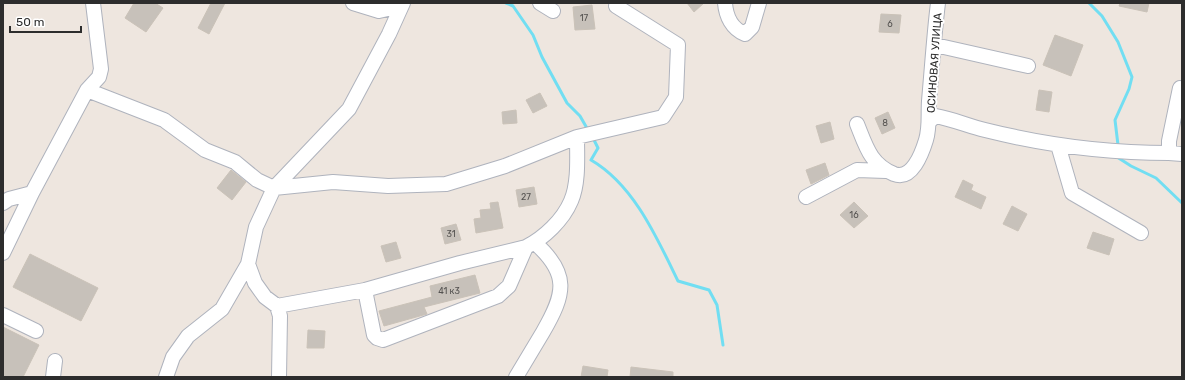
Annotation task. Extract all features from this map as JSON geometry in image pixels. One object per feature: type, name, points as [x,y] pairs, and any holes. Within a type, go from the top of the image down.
[{"type":"street","points":[[3,253],[32,193],[87,90],[99,77],[101,69],[93,3]]},
{"type":"street","points":[[353,3],[379,11],[402,4]]},
{"type":"street","points":[[540,3],[553,11]]},
{"type":"street","points":[[725,3],[726,13],[736,31],[745,34],[752,27],[759,3]]},
{"type":"street","name":"ОСИНОВАЯ УЛИЦА","points":[[886,170],[896,175],[913,169],[926,140],[929,122],[929,103],[938,3]]},
{"type":"street","points":[[166,377],[173,357],[188,336],[222,309],[248,264],[256,227],[274,188],[350,109],[389,34],[402,4]]},
{"type":"street","points":[[87,90],[164,120],[205,150],[235,162],[257,180],[274,188],[333,182],[388,186],[446,184],[504,166],[586,135],[663,117],[676,97],[678,45],[616,6]]},
{"type":"street","points":[[935,45],[1028,66]]},
{"type":"street","points":[[929,122],[935,116],[985,130],[1058,145],[1131,153],[1176,154],[1169,141],[1180,88]]},
{"type":"street","points":[[857,124],[872,160],[886,170]]},
{"type":"street","points":[[365,290],[374,335],[383,340],[498,296],[509,286],[531,245],[557,223],[571,201],[577,169],[586,135]]},
{"type":"street","points":[[1058,145],[1072,193],[1141,233]]},
{"type":"street","points":[[806,197],[857,170],[886,170]]},
{"type":"street","points":[[3,203],[9,199],[32,193]]},
{"type":"street","points":[[277,306],[365,290],[460,263],[531,245],[548,255],[557,270],[561,287],[560,297],[554,314],[516,377]]},
{"type":"street","points":[[248,264],[255,283],[265,297],[277,306],[280,316],[279,377]]},
{"type":"street","points":[[3,314],[36,332]]},
{"type":"street","points":[[53,377],[55,361]]},
{"type":"building","points":[[134,3],[155,3],[163,8],[146,32],[125,18]]},
{"type":"building","points":[[211,3],[225,3],[209,34],[198,28]]},
{"type":"building","points":[[687,3],[704,3],[694,12]]},
{"type":"building","points":[[1120,3],[1149,3],[1147,12],[1119,6]]},
{"type":"building","points":[[592,5],[595,29],[575,30],[573,7]]},
{"type":"building","points":[[881,14],[901,15],[899,33],[879,32]]},
{"type":"building","points":[[1055,35],[1083,45],[1071,76],[1043,65]]},
{"type":"building","points":[[1039,90],[1052,92],[1049,112],[1036,110]]},
{"type":"building","points":[[540,93],[547,106],[533,113],[526,100]]},
{"type":"building","points":[[516,110],[517,123],[503,124],[502,112]]},
{"type":"building","points":[[888,112],[895,128],[882,134],[875,118]]},
{"type":"building","points":[[830,122],[834,139],[821,143],[816,126]]},
{"type":"building","points":[[825,163],[829,175],[811,184],[806,170]]},
{"type":"building","points":[[231,170],[246,182],[232,200],[217,188]]},
{"type":"building","points":[[963,180],[973,185],[971,190],[986,197],[981,209],[955,197]]},
{"type":"building","points":[[534,187],[537,204],[519,207],[516,190]]},
{"type":"building","points":[[498,202],[503,228],[476,233],[474,219],[481,218],[480,210],[491,209],[490,203]]},
{"type":"building","points":[[854,202],[868,216],[854,228],[840,215]]},
{"type":"building","points":[[1012,206],[1027,214],[1018,231],[1003,224]]},
{"type":"building","points":[[456,224],[461,240],[445,244],[441,228]]},
{"type":"building","points":[[1093,232],[1114,239],[1109,255],[1087,248]]},
{"type":"building","points":[[396,242],[401,258],[386,262],[381,246]]},
{"type":"building","points":[[30,254],[98,288],[81,321],[13,287]]},
{"type":"building","points":[[475,275],[480,293],[424,307],[427,314],[384,326],[379,311],[432,297],[430,286]]},
{"type":"building","points":[[3,327],[39,345],[23,377],[3,377]]},
{"type":"building","points":[[308,330],[325,331],[324,348],[307,348]]},
{"type":"building","points":[[583,366],[608,370],[607,377],[581,377]]},
{"type":"building","points":[[631,367],[673,372],[673,377],[630,377]]},
{"type":"waterway","points":[[506,3],[513,6],[533,35],[542,57],[567,103],[580,116],[588,130]]},
{"type":"waterway","points":[[1089,3],[1102,16],[1118,42],[1132,77],[1129,89],[1115,120],[1118,145]]},
{"type":"waterway","points":[[593,138],[598,148],[591,160],[620,183],[632,198],[653,230],[678,281],[709,290],[717,305],[723,345]]},
{"type":"waterway","points":[[1117,157],[1131,166],[1156,178],[1182,203]]}]
